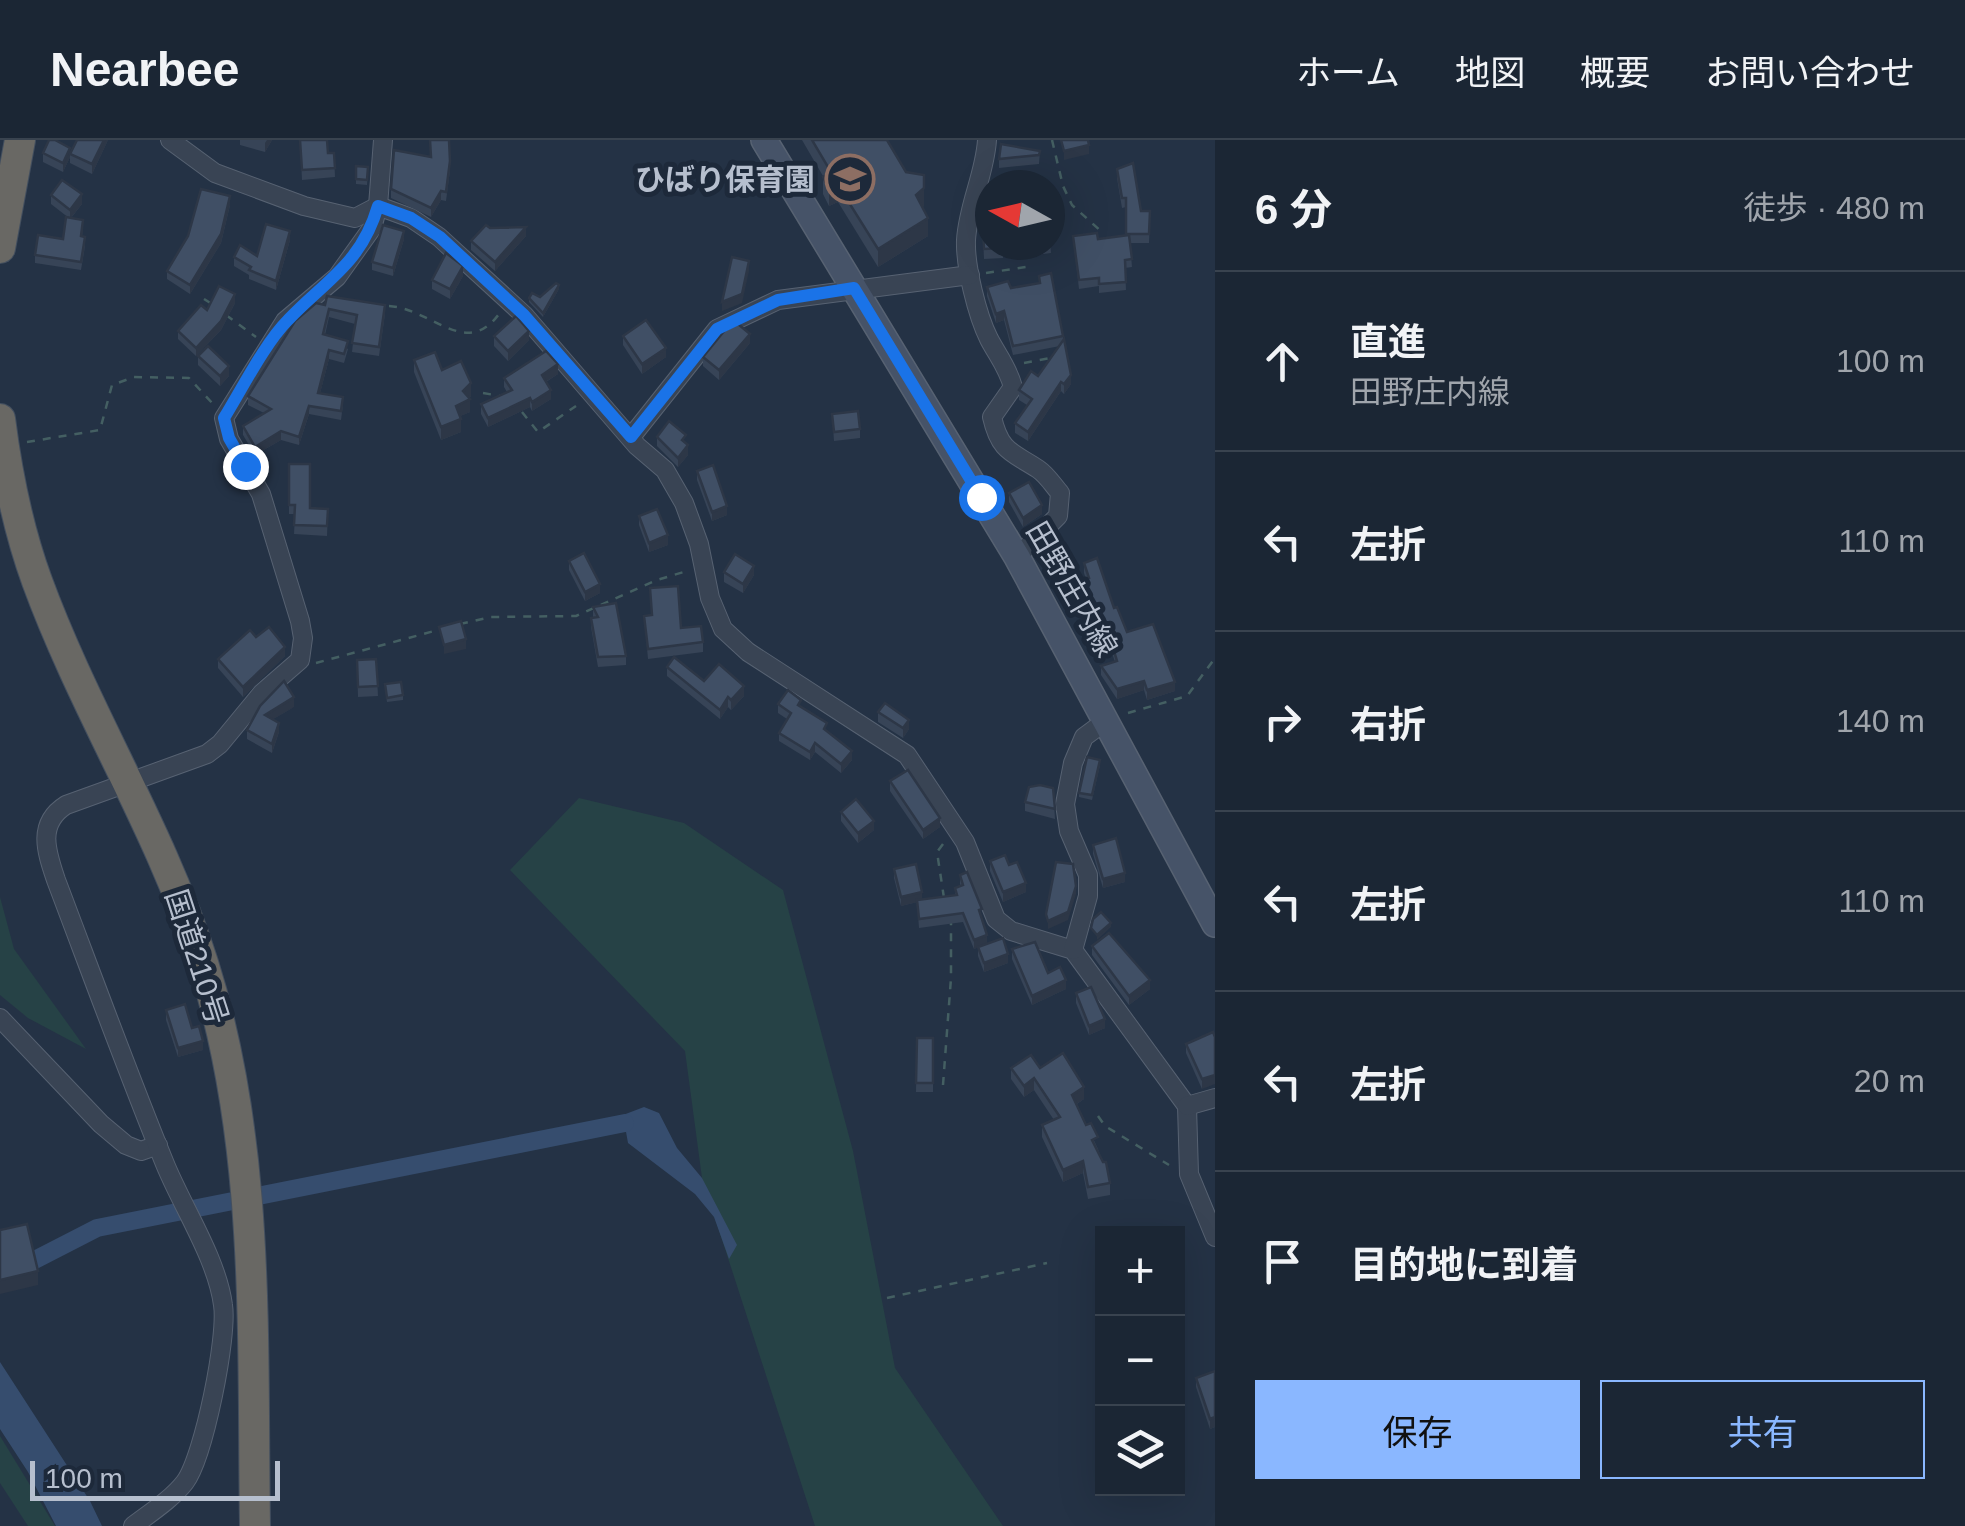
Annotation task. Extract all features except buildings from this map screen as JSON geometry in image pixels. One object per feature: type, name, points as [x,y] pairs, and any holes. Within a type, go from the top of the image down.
[{"type":"highway","points":[[0,248],[20,140]]},
{"type":"highway","name":"国道210号","points":[[2,432],[17,513],[35,577],[176,889],[207,978],[234,1083],[249,1224],[255,1526]]},
{"type":"main road","name":"田野庄内線","points":[[764,140],[1017,556],[1215,924]]},
{"type":"street","points":[[170,140],[215,173],[304,206],[355,218],[378,206],[411,218],[440,237],[509,301],[631,437],[666,470],[700,544],[702,567],[722,629],[748,652],[907,756],[955,826],[996,919],[1012,931],[1073,950],[1187,1106],[1189,1174],[1215,1237]]},
{"type":"street","points":[[140,1521],[183,1485],[193,1468],[210,1411],[224,1314],[211,1264],[158,1145],[45,846],[46,830],[58,810],[207,754],[262,693],[300,660],[304,638],[261,494],[229,438],[224,418],[285,322],[337,277],[372,228],[378,206],[382,140]]},
{"type":"street","points":[[987,140],[966,244],[970,276],[988,338],[1008,367],[1013,387],[992,417],[996,434],[1010,455],[1042,471],[1060,493],[1058,516],[1017,556]]},
{"type":"street","points":[[631,437],[717,329],[778,300],[970,276]]},
{"type":"street","points":[[1073,950],[1088,896],[1088,875],[1069,831],[1065,804],[1073,763],[1084,737],[1108,720]]},
{"type":"street","points":[[0,1018],[116,1138],[141,1151],[158,1145]]},
{"type":"street","points":[[1187,1106],[1215,1098]]},
{"type":"path","points":[[1052,140],[1063,186],[1072,205],[1103,233]]},
{"type":"path","points":[[970,276],[1026,267]]},
{"type":"path","points":[[204,299],[269,347]]},
{"type":"path","points":[[390,306],[406,307],[451,331],[472,334],[490,327],[509,301]]},
{"type":"path","points":[[1008,367],[1055,357]]},
{"type":"path","points":[[2,432],[100,430],[112,384],[134,378],[189,378],[224,418]]},
{"type":"path","points":[[483,393],[509,398]]},
{"type":"path","points":[[516,405],[538,432],[594,394]]},
{"type":"path","points":[[458,625],[492,617],[576,616],[657,580],[702,567]]},
{"type":"path","points":[[300,660],[322,664],[440,629]]},
{"type":"path","points":[[1108,720],[1186,696],[1215,658]]},
{"type":"path","points":[[943,1085],[951,921],[937,852],[955,826]]},
{"type":"path","points":[[1098,1116],[1162,1162],[1189,1174]]},
{"type":"path","points":[[887,1298],[1047,1264]]},
{"type":"green space","points":[[579,798],[684,823],[783,890],[853,1151],[895,1368],[1003,1526],[815,1526],[702,1178],[685,1051],[510,870]]},
{"type":"green space","points":[[0,897],[14,949],[86,1049],[28,1018],[0,995]]},
{"type":"green space","points":[[0,1436],[55,1526],[28,1526],[0,1483]]},
{"type":"water","points":[[644,1107],[659,1113],[677,1148],[702,1178],[737,1245],[729,1259],[714,1217],[695,1194],[628,1143],[623,1115]]},
{"type":"water","points":[[0,1362],[90,1501],[102,1526],[56,1526],[0,1429]]},
{"type":"waterway","points":[[0,1272],[23,1266],[97,1228],[625,1123]]},
{"type":"place","name":"ひばり保育園","points":[[850,179]]},
{"type":"route","points":[[245,466],[229,438],[224,418],[285,322],[337,277],[372,228],[378,206],[411,218],[440,237],[524,315],[631,437],[717,329],[778,300],[854,288],[981,497]]}]
